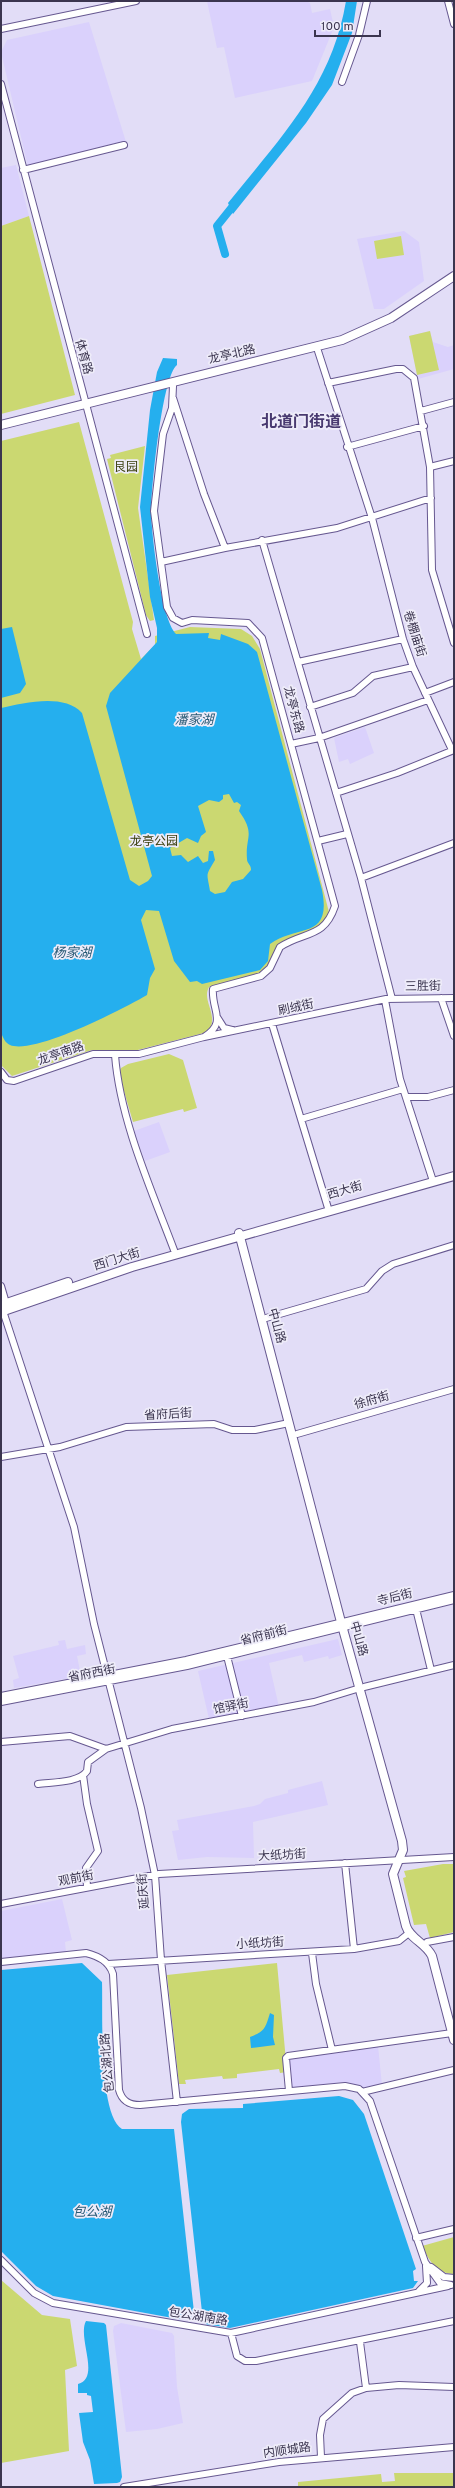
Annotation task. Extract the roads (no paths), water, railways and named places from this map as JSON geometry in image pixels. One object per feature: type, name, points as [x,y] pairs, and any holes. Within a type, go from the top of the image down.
[{"type":"main road","name":"龙亭北路","points":[[171,385],[351,337],[391,318],[454,276]]},
{"type":"main road","name":"龙亭北路","points":[[1,425],[318,351],[353,341],[380,329],[454,281]]},
{"type":"main road","name":"龙亭北路","points":[[1,430],[85,406]]},
{"type":"main road","name":"西大街","points":[[241,1235],[432,1178],[454,1170]]},
{"type":"main road","name":"西大街","points":[[241,1235],[454,1176]]},
{"type":"main road","name":"西门大街","points":[[3,1308],[107,1269],[174,1250],[241,1235]]},
{"type":"main road","name":"西门大街","points":[[3,1308],[241,1235]]},
{"type":"main road","name":"中山路","points":[[241,1235],[266,1318],[344,1624]]},
{"type":"main road","name":"中山路","points":[[241,1235],[289,1423],[344,1624],[407,1841],[408,1848],[398,1875],[411,1927],[427,1942],[436,1955],[454,2023]]},
{"type":"main road","name":"中山路","points":[[404,1860],[393,1876],[409,1933]]},
{"type":"main road","points":[[409,1933],[426,1947],[432,1956],[453,2037]]},
{"type":"street","points":[[1,29],[136,1]]},
{"type":"street","points":[[342,82],[359,35],[367,1]]},
{"type":"street","points":[[448,1],[454,24]]},
{"type":"street","name":"体育路","points":[[1,84],[146,634]]},
{"type":"street","points":[[23,170],[124,146]]},
{"type":"street","name":"卷棚庙街","points":[[318,351],[347,447],[372,518],[402,638],[428,700],[453,750]]},
{"type":"street","points":[[328,383],[403,369],[414,378],[424,426],[430,467],[432,570],[454,643]]},
{"type":"street","points":[[171,385],[172,397],[170,414],[163,434],[154,504],[167,607],[173,618],[182,623]]},
{"type":"street","points":[[172,397],[204,494],[225,548]]},
{"type":"street","points":[[421,411],[454,402]]},
{"type":"street","points":[[347,447],[424,426]]},
{"type":"street","points":[[430,467],[454,461]]},
{"type":"street","points":[[161,562],[262,540],[336,528],[372,518],[431,498]]},
{"type":"street","points":[[262,540],[336,793],[346,834],[361,878],[392,999]]},
{"type":"street","name":"龙亭东路","points":[[172,626],[182,623],[206,620],[248,623],[258,631],[262,638],[335,902],[332,916],[323,928],[280,947],[270,968],[261,976],[212,989],[217,1017]]},
{"type":"street","points":[[298,662],[402,638]]},
{"type":"street","points":[[310,706],[353,693],[373,676],[413,666]]},
{"type":"street","points":[[425,693],[454,682]]},
{"type":"street","points":[[291,744],[319,738],[428,700]]},
{"type":"street","points":[[336,793],[397,773],[453,750]]},
{"type":"street","points":[[318,841],[346,834]]},
{"type":"street","points":[[361,878],[454,843]]},
{"type":"street","points":[[441,998],[454,1036]]},
{"type":"street","name":"三胜街","points":[[392,999],[454,998]]},
{"type":"street","name":"刷绒街","points":[[204,1036],[272,1024],[392,999]]},
{"type":"street","points":[[384,1000],[403,1088],[432,1178]]},
{"type":"street","points":[[217,1017],[224,1028],[234,1031]]},
{"type":"street","points":[[204,1036],[215,1028],[217,1017]]},
{"type":"street","points":[[272,1024],[328,1208]]},
{"type":"street","name":"龙亭南路","points":[[1,1072],[7,1080],[14,1082],[93,1054],[139,1054],[204,1036]]},
{"type":"street","points":[[115,1055],[119,1086],[130,1125],[174,1250]]},
{"type":"street","points":[[301,1119],[403,1088]]},
{"type":"street","points":[[406,1097],[428,1097],[454,1090]]},
{"type":"street","points":[[266,1318],[366,1289],[382,1271],[393,1264],[454,1245]]},
{"type":"street","name":"延庆街","points":[[1,1286],[3,1308],[76,1534],[108,1680],[125,1744],[154,1875],[160,1960],[177,2102]]},
{"type":"street","name":"徐府街","points":[[296,1434],[454,1389]]},
{"type":"street","name":"省府后街","points":[[1,1457],[49,1450],[126,1428],[214,1424],[232,1430],[259,1430],[289,1423]]},
{"type":"street","name":"寺后街","points":[[344,1624],[454,1595]]},
{"type":"street","name":"寺后街","points":[[344,1624],[454,1600]]},
{"type":"street","points":[[416,1609],[431,1670]]},
{"type":"street","name":"省府前街","points":[[186,1663],[227,1656],[344,1624]]},
{"type":"street","name":"省府前街","points":[[186,1663],[344,1624]]},
{"type":"street","points":[[227,1656],[242,1716]]},
{"type":"street","name":"省府西街","points":[[1,1702],[186,1663]]},
{"type":"street","name":"馆驿街","points":[[106,1749],[172,1729],[314,1702],[362,1688],[454,1665]]},
{"type":"street","name":"省府西街","points":[[1,1696],[108,1680]]},
{"type":"street","points":[[1,1742],[70,1736],[106,1749]]},
{"type":"street","points":[[38,1784],[73,1779],[83,1775],[88,1770],[88,1762],[106,1749]]},
{"type":"street","points":[[83,1775],[87,1804],[98,1851],[86,1868],[87,1887]]},
{"type":"street","name":"大纸坊街","points":[[154,1875],[454,1857]]},
{"type":"street","points":[[345,1863],[354,1949]]},
{"type":"street","name":"观前街","points":[[1,1904],[154,1875]]},
{"type":"street","name":"小纸坊街","points":[[108,1964],[312,1953],[354,1949],[399,1941],[409,1933]]},
{"type":"street","points":[[427,1942],[454,1937]]},
{"type":"street","points":[[1,1962],[86,1953],[96,1956],[108,1964]]},
{"type":"street","points":[[312,1953],[316,1984],[332,2050]]},
{"type":"street","name":"包公湖北路","points":[[108,1964],[113,1974],[118,2086],[120,2096],[126,2102],[134,2105],[177,2102],[349,2086],[362,2092]]},
{"type":"street","points":[[289,2092],[287,2057],[332,2050],[453,2037]]},
{"type":"street","points":[[452,2285],[440,2282],[426,2263],[416,2238],[370,2102],[362,2092],[454,2070]]},
{"type":"street","points":[[416,2238],[454,2229]]},
{"type":"street","name":"包公湖南路","points":[[1,2260],[34,2293],[53,2303],[231,2333],[416,2293],[428,2288]]},
{"type":"street","points":[[426,2263],[444,2277],[454,2278]]},
{"type":"street","points":[[426,2263],[428,2288]]},
{"type":"street","points":[[428,2288],[440,2282],[454,2278]]},
{"type":"street","points":[[428,2288],[452,2285]]},
{"type":"street","points":[[231,2333],[235,2353],[245,2361],[256,2362],[360,2342],[454,2321]]},
{"type":"street","points":[[360,2342],[366,2388]]},
{"type":"street","points":[[321,2458],[320,2435],[323,2419],[352,2393],[366,2388],[399,2385],[454,2387]]},
{"type":"street","name":"内顺城路","points":[[124,2487],[321,2458],[454,2447]]},
{"type":"water","points":[[346,1],[357,1],[352,33],[332,85],[306,123],[233,214],[228,203],[284,133],[301,110],[316,85],[329,59],[339,31]]},
{"type":"water","name":"龙亭公园","points":[[163,358],[177,359],[177,365],[172,374],[167,390],[158,434],[151,513],[155,558],[166,612],[176,634],[209,633],[208,638],[220,640],[221,634],[248,644],[257,652],[322,890],[324,906],[322,917],[317,924],[310,928],[281,938],[270,944],[268,961],[260,970],[202,984],[197,981],[190,982],[174,961],[159,911],[146,910],[141,920],[155,969],[150,978],[147,995],[99,1020],[58,1037],[22,1046],[10,1045],[5,1041],[1,1033],[1,708],[32,702],[55,701],[74,707],[82,713],[130,880],[139,886],[148,881],[152,876],[106,706],[110,693],[157,642],[157,628],[150,597],[140,507],[150,410],[157,372]],"holes":[[[229,794],[234,803],[237,802],[241,805],[239,811],[247,825],[249,835],[247,859],[251,870],[243,879],[232,882],[225,892],[215,894],[210,891],[208,877],[208,872],[215,860],[213,851],[209,851],[208,861],[203,863],[198,856],[188,862],[181,855],[172,856],[170,848],[187,838],[198,843],[201,836],[206,832],[198,806],[209,800],[219,802],[223,799],[223,795]]]},
{"type":"water","points":[[12,627],[26,684],[20,693],[1,698],[1,629]]},
{"type":"water","name":"包公湖","points":[[82,1963],[102,1982],[102,2037],[105,2083],[114,2120],[122,2129],[174,2129],[194,2312],[191,2317],[178,2319],[53,2296],[36,2286],[1,2251],[1,1970]]},
{"type":"water","points":[[270,2013],[274,2015],[273,2037],[275,2045],[251,2048],[250,2037],[264,2029]]},
{"type":"water","points":[[339,2096],[353,2100],[364,2114],[416,2269],[413,2271],[414,2281],[418,2281],[413,2288],[230,2328],[205,2324],[203,2321],[181,2122],[182,2114],[189,2109],[243,2108],[243,2104]]},
{"type":"water","points":[[86,2321],[104,2323],[106,2325],[122,2477],[120,2482],[117,2483],[94,2484],[90,2460],[83,2442],[79,2413],[93,2412],[91,2396],[87,2395],[87,2393],[78,2393],[78,2384],[85,2380],[88,2374],[84,2337]]},
{"type":"waterway","points":[[225,254],[217,226],[237,201]]},
{"type":"district","name":"北道门街道","points":[[301,423]]},
{"type":"park label","name":"艮园","points":[[126,468]]},
{"type":"water label","name":"潘家湖","points":[[194,721]]},
{"type":"water label","name":"杨家湖","points":[[72,954]]}]
